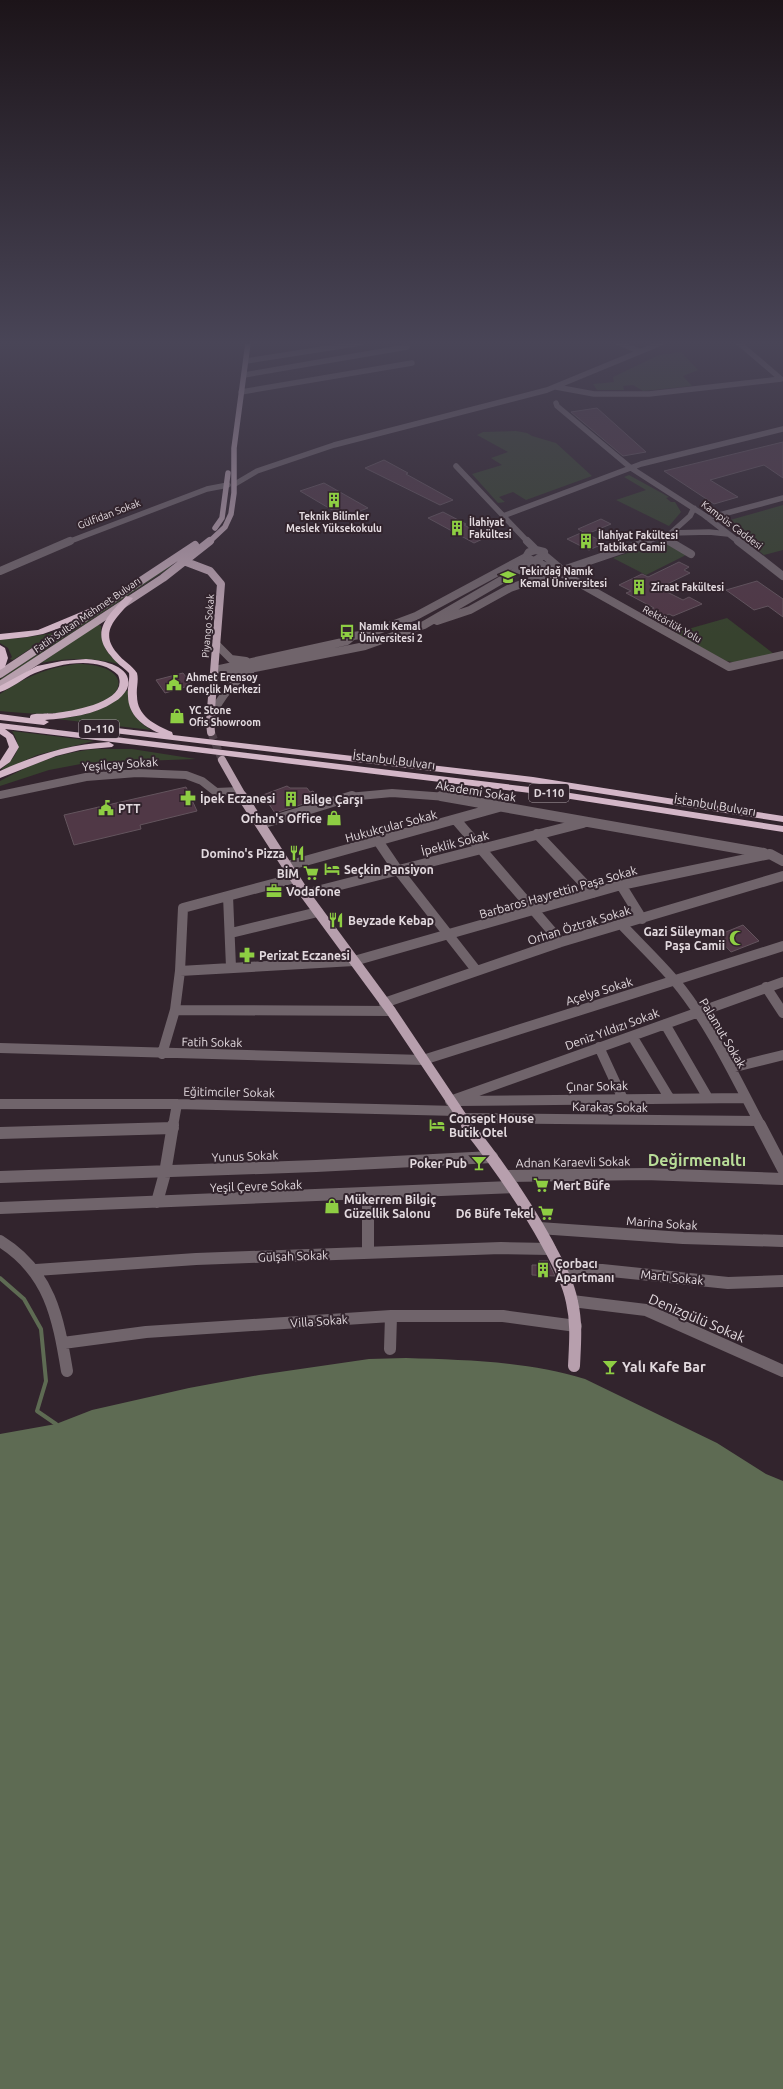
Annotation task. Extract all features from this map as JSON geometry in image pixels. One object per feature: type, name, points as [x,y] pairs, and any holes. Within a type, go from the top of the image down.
[{"type":"highway","points":[[129,598],[110,618],[106,632],[109,646],[113,654],[133,673],[133,707],[143,720],[159,730],[197,741]]},
{"type":"highway","points":[[0,637],[22,636],[56,628],[102,606]]},
{"type":"highway","points":[[0,648],[4,656],[4,661],[0,667]]},
{"type":"highway","points":[[0,689],[24,675],[40,668],[80,662],[97,662],[112,666],[121,673],[125,683],[114,699],[82,711],[50,717],[0,716]]},
{"type":"highway","name":"İstanbul Bulvarı","points":[[0,716],[197,741],[533,780],[783,819]]},
{"type":"highway","name":"İstanbul Bulvarı","points":[[0,726],[314,764],[376,770],[538,791],[783,829]]},
{"type":"highway","points":[[0,730],[10,737],[14,747],[7,760],[0,766]]},
{"type":"highway","points":[[0,775],[42,756],[81,746],[114,745],[189,749]]},
{"type":"main road","points":[[231,481],[230,456],[234,448],[235,440]]},
{"type":"main road","name":"Fatih Sultan Mehmet Bulvarı","points":[[0,674],[173,560],[208,535],[220,522],[223,515],[231,481]]},
{"type":"main road","name":"Fatih Sultan Mehmet Bulvarı","points":[[0,685],[182,563],[215,537],[228,522],[233,503],[231,481]]},
{"type":"main road","name":"Piyango Sokak","points":[[173,560],[175,564],[182,563],[221,584],[211,732]]},
{"type":"main road","points":[[222,760],[239,791],[305,894],[391,1011],[459,1115],[507,1176],[539,1228],[560,1269],[572,1301],[576,1326],[574,1366]]},
{"type":"street","name":"Gülfidan Sokak","points":[[0,571],[86,534],[188,496],[346,440]]},
{"type":"street","name":"Kampüs Caddesi","points":[[598,440],[631,468],[694,508],[783,576]]},
{"type":"street","points":[[503,516],[525,506],[654,460],[735,440]]},
{"type":"street","points":[[456,466],[536,550]]},
{"type":"street","points":[[708,518],[783,498]]},
{"type":"street","points":[[498,510],[525,506]]},
{"type":"street","points":[[671,533],[690,516],[694,508]]},
{"type":"street","points":[[214,673],[364,646],[428,623],[457,615],[510,588],[671,533],[710,532],[728,534]]},
{"type":"street","points":[[661,536],[691,554]]},
{"type":"street","points":[[211,716],[227,690],[234,683],[263,664],[347,641],[353,636],[363,635],[416,616],[526,557],[529,552],[536,550],[542,551],[560,571]]},
{"type":"street","points":[[428,623],[544,554]]},
{"type":"street","points":[[526,557],[560,571]]},
{"type":"street","name":"Rektörlük Yolu","points":[[560,571],[729,667],[783,655]]},
{"type":"street","points":[[416,616],[428,623]]},
{"type":"street","points":[[363,635],[370,638],[370,644]]},
{"type":"street","points":[[347,641],[353,647]]},
{"type":"street","points":[[217,645],[226,655],[236,660],[263,664]]},
{"type":"street","name":"Yeşilçay Sokak","points":[[0,795],[86,777],[137,773],[186,776],[202,781],[216,792],[239,791]]},
{"type":"street","name":"Akademi Sokak","points":[[261,824],[349,797],[373,794],[433,795],[783,856]]},
{"type":"street","name":"Hukukçular Sokak","points":[[287,866],[501,807]]},
{"type":"street","points":[[456,820],[532,911],[561,942]]},
{"type":"street","name":"İpeklik Sokak","points":[[305,894],[397,869],[587,822]]},
{"type":"street","points":[[537,834],[593,893]]},
{"type":"street","points":[[378,841],[397,869],[476,970]]},
{"type":"street","points":[[770,854],[783,861]]},
{"type":"street","name":"Barbaros Hayrettin Paşa Sokak","points":[[180,970],[354,961],[621,885],[770,854]]},
{"type":"street","name":"Orhan Öztrak Sokak","points":[[384,1003],[476,970],[561,942],[783,876]]},
{"type":"street","points":[[162,1054],[176,1010],[180,970],[183,908],[295,878]]},
{"type":"street","points":[[621,885],[642,919]]},
{"type":"street","points":[[228,896],[231,933],[231,967]]},
{"type":"street","points":[[231,933],[318,912]]},
{"type":"street","name":"Palamut Sokak","points":[[622,925],[675,981],[697,1012],[730,1068],[783,1169]]},
{"type":"street","name":"Açelya Sokak","points":[[423,1060],[783,946]]},
{"type":"street","name":"Deniz Yıldızı Sokak","points":[[450,1101],[783,982]]},
{"type":"street","points":[[766,987],[783,1013]]},
{"type":"street","points":[[176,1010],[391,1011]]},
{"type":"street","points":[[665,1024],[708,1098]]},
{"type":"street","points":[[632,1036],[670,1099]]},
{"type":"street","points":[[599,1047],[623,1099]]},
{"type":"street","name":"Fatih Sokak","points":[[0,1048],[70,1049],[162,1054],[423,1060]]},
{"type":"street","points":[[730,1068],[783,1055]]},
{"type":"street","name":"Çınar Sokak","points":[[450,1101],[745,1098]]},
{"type":"street","name":"Eğitimciler Sokak","points":[[0,1104],[177,1104],[459,1115]]},
{"type":"street","points":[[157,1202],[165,1173],[177,1104]]},
{"type":"street","name":"Karakaş Sokak","points":[[459,1115],[758,1121]]},
{"type":"street","points":[[0,1133],[173,1128]]},
{"type":"street","name":"Yunus Sokak","points":[[0,1177],[165,1173],[492,1157]]},
{"type":"street","name":"Adnan Karaevli Sokak","points":[[507,1176],[645,1174],[783,1179]]},
{"type":"street","name":"Yeşil Çevre Sokak","points":[[0,1208],[513,1187]]},
{"type":"street","points":[[368,1194],[368,1253]]},
{"type":"street","name":"Marina Sokak","points":[[539,1228],[683,1238],[783,1241]]},
{"type":"street","points":[[0,1241],[15,1248],[36,1270],[52,1304],[63,1343],[67,1371]]},
{"type":"street","name":"Gülşah Sokak","points":[[36,1270],[196,1259],[501,1248],[550,1249]]},
{"type":"street","name":"Martı Sokak","points":[[560,1269],[602,1270],[728,1283],[783,1281]]},
{"type":"street","name":"Denizgülü Sokak","points":[[572,1301],[646,1310],[783,1371]]},
{"type":"street","points":[[390,1349],[391,1316]]},
{"type":"street","name":"Villa Sokak","points":[[63,1343],[146,1332],[391,1316],[503,1316],[576,1326]]},
{"type":"shaded area","points":[[487,440],[547,440],[556,443],[592,476],[526,500],[513,492],[499,497],[505,502],[498,503],[472,474],[502,465],[491,458],[508,452]]},
{"type":"shaded area","points":[[629,475],[669,497],[666,498],[671,502],[675,502],[681,512],[669,526],[616,500],[646,490],[624,477]]},
{"type":"shaded area","points":[[783,505],[783,550],[764,555],[743,538],[751,535],[730,520]]},
{"type":"shaded area","points":[[662,541],[688,554],[646,575],[613,558]]},
{"type":"shaded area","points":[[170,565],[172,566],[0,681],[0,679]]},
{"type":"shaded area","points":[[727,618],[774,654],[738,663],[726,661],[674,633]]},
{"type":"shaded area","points":[[97,624],[101,626],[103,643],[107,651],[119,664],[99,660],[80,659],[41,663]]},
{"type":"shaded area","points":[[54,633],[13,660],[10,659],[12,657],[8,648],[0,643],[0,639],[22,638]]},
{"type":"shaded area","points":[[76,664],[93,665],[105,668],[114,674],[118,680],[118,688],[112,695],[102,702],[75,711],[43,714],[0,711],[0,694],[36,674],[54,668]]},
{"type":"shaded area","points":[[125,690],[128,691],[129,704],[134,714],[151,730],[57,719],[85,714],[103,708]]},
{"type":"shaded area","points":[[12,731],[94,741],[37,755],[4,770],[1,769],[17,752],[17,742]]},
{"type":"shaded area","points":[[97,749],[132,749],[196,759],[86,763],[49,770],[0,786],[0,781],[35,764],[71,753]]},
{"type":"shaded area","points":[[406,1358],[496,1362],[541,1368],[585,1379],[717,1443],[766,1474],[783,1481],[783,2089],[0,2089],[0,1434],[56,1424],[92,1410],[189,1388],[259,1375],[369,1359]]},
{"type":"building","points":[[605,440],[633,440],[646,452],[623,456]]},
{"type":"building","points":[[783,442],[783,478],[764,465],[710,480],[738,497],[714,504],[664,471]]},
{"type":"building","points":[[384,460],[453,500],[440,505],[365,468]]},
{"type":"building","name":"Teknik Bilimler Meslek Yüksekokulu","points":[[324,483],[368,508],[344,517],[300,491]]},
{"type":"building","name":"İlahiyat Fakültesi","points":[[443,512],[487,537],[474,543],[428,518]]},
{"type":"building","points":[[601,519],[611,524],[587,534],[578,529]]},
{"type":"building","name":"İlahiyat Fakültesi Tatbikat Camii","points":[[583,532],[605,543],[589,550],[567,539]]},
{"type":"building","name":"Ziraat Fakültesi","points":[[679,562],[689,567],[684,570],[690,573],[659,588],[683,600],[689,597],[702,604],[673,616],[669,614],[662,618],[649,611],[654,608],[626,593],[631,591],[619,585],[642,574],[648,577]]},
{"type":"building","name":"Ziraat Fakültesi","points":[[757,581],[783,599],[783,617],[768,606],[754,610],[726,590]]},
{"type":"building","name":"Ahmet Erensoy Gençlik Merkezi","points":[[183,673],[192,685],[165,693],[156,680]]},
{"type":"building","name":"Bilge Çarşı","points":[[287,786],[290,788],[307,788],[310,792],[313,791],[319,799],[275,813],[263,795]]},
{"type":"building","points":[[186,787],[197,811],[140,825],[141,829],[74,845],[64,815]]},
{"type":"building","name":"Gazi Süleyman Paşa Camii","points":[[743,925],[759,941],[731,952],[716,936]]},
{"type":"building","name":"Çorbacı Apartmanı","points":[[539,1261],[548,1261],[555,1276],[532,1275],[532,1265],[539,1265]]},
{"type":"waterway","points":[[0,1278],[24,1299],[41,1329],[46,1381],[37,1411],[56,1424]]},
{"type":"tunnel","points":[[211,732],[222,760]]},
{"type":"place","name":"Teknik Bilimler Meslek Yüksekokulu","points":[[334,500]]},
{"type":"place","name":"İlahiyat Fakültesi","points":[[457,528]]},
{"type":"place","name":"İlahiyat Fakültesi Tatbikat Camii","points":[[586,541]]},
{"type":"place","name":"Tekirdağ Namık Kemal Üniversitesi","points":[[508,577]]},
{"type":"place","name":"Ziraat Fakültesi","points":[[639,587]]},
{"type":"place","name":"Namık Kemal Üniversitesi 2","points":[[347,632]]},
{"type":"place","name":"Ahmet Erensoy Gençlik Merkezi","points":[[174,683]]},
{"type":"place","name":"YC Stone Ofis Showroom","points":[[177,716]]},
{"type":"place","name":"İpek Eczanesi","points":[[188,798]]},
{"type":"place","name":"Bilge Çarşı","points":[[291,799]]},
{"type":"place","name":"PTT","points":[[106,808]]},
{"type":"place","name":"Orhan's Office","points":[[334,818]]},
{"type":"place","name":"Domino's Pizza","points":[[297,853]]},
{"type":"place","name":"Seçkin Pansiyon","points":[[332,869]]},
{"type":"place","name":"BİM","points":[[311,873]]},
{"type":"place","name":"Vodafone","points":[[274,891]]},
{"type":"place","name":"Beyzade Kebap","points":[[336,920]]},
{"type":"place","name":"Gazi Süleyman Paşa Camii","points":[[737,938]]},
{"type":"place","name":"Perizat Eczanesi","points":[[247,955]]},
{"type":"place","name":"Consept House Butik Otel","points":[[437,1125]]},
{"type":"place","name":"Poker Pub","points":[[479,1163]]},
{"type":"place","name":"Mert Büfe","points":[[541,1185]]},
{"type":"place","name":"Mükerrem Bilgiç Güzellik Salonu","points":[[332,1206]]},
{"type":"place","name":"D6 Büfe Tekel","points":[[546,1213]]},
{"type":"place","name":"Çorbacı Apartmanı","points":[[543,1270]]},
{"type":"place","name":"Yalı Kafe Bar","points":[[610,1367]]},
{"type":"district","name":"Değirmenaltı","points":[[697,1160]]}]
